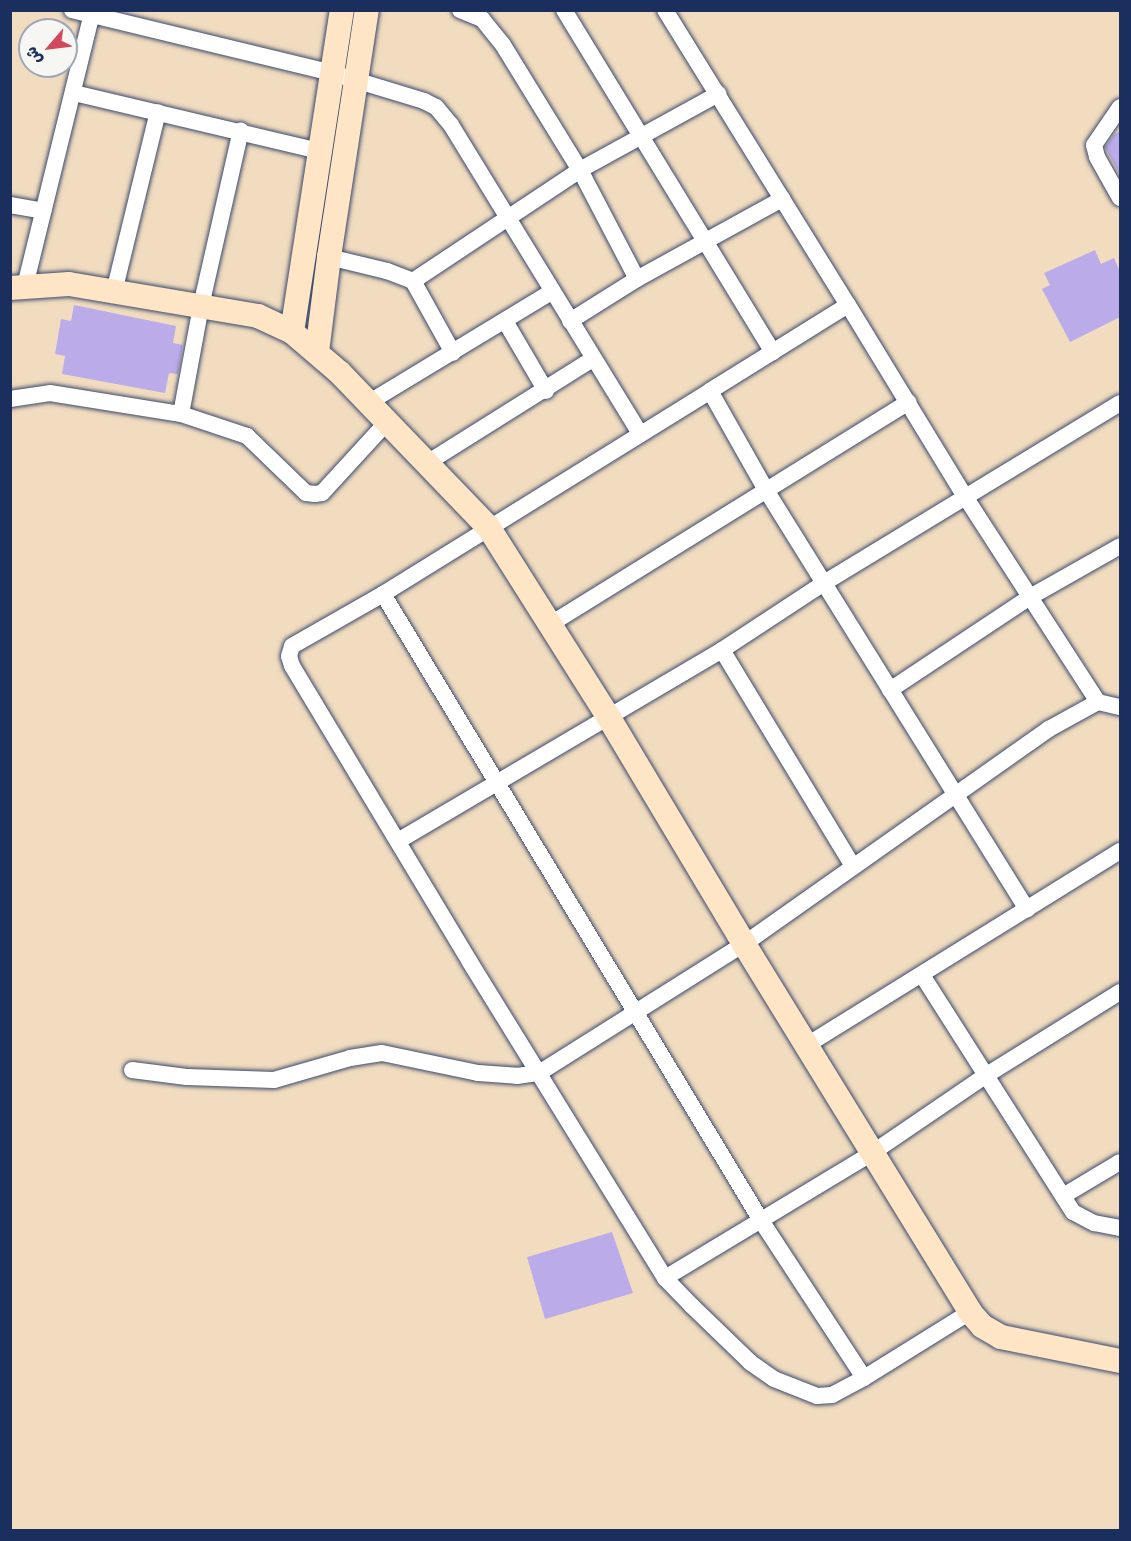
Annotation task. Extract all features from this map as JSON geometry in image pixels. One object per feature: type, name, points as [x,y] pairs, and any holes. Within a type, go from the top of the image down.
[{"type":"main road","points":[[292,332],[342,10]]},
{"type":"main road","points":[[317,352],[329,257],[367,10]]},
{"type":"main road","points":[[18,287],[69,284],[258,316],[292,332],[317,352],[489,528],[609,718],[744,944],[970,1312],[982,1326],[1001,1337],[1120,1361]]},
{"type":"street","points":[[72,10],[93,13],[332,73],[424,101],[436,107],[451,125],[509,218],[551,292],[640,434]]},
{"type":"street","points":[[460,10],[482,19],[503,45],[580,170],[637,279]]},
{"type":"street","points":[[564,10],[640,139],[773,352]]},
{"type":"street","points":[[665,10],[966,498],[1098,702]]},
{"type":"street","points":[[18,287],[43,211],[93,13]]},
{"type":"street","points":[[74,93],[241,130],[320,151]]},
{"type":"street","points":[[413,281],[580,170],[718,94]]},
{"type":"street","points":[[1120,107],[1094,145],[1097,157],[1120,198]]},
{"type":"street","points":[[114,292],[158,112]]},
{"type":"street","points":[[181,414],[201,306],[241,130]]},
{"type":"street","points":[[570,321],[637,279],[782,199]]},
{"type":"street","points":[[10,205],[43,211]]},
{"type":"street","points":[[329,257],[387,271],[413,281],[453,353]]},
{"type":"street","points":[[368,403],[551,292]]},
{"type":"street","points":[[848,305],[383,594],[292,646],[289,656],[292,666],[665,1278],[750,1362],[774,1379],[817,1396],[832,1395],[864,1378],[970,1312]]},
{"type":"street","points":[[505,321],[546,391]]},
{"type":"street","points":[[427,463],[546,391],[593,359]]},
{"type":"street","points":[[710,391],[766,490],[1027,909]]},
{"type":"street","points":[[10,399],[50,393],[181,414],[248,436],[306,493],[315,494],[322,493],[387,422]]},
{"type":"street","points":[[549,625],[908,402]]},
{"type":"street","points":[[398,841],[722,650],[824,583],[1120,403]]},
{"type":"street","points":[[890,690],[1030,597],[1120,546]]},
{"type":"street","points":[[383,594],[762,1222],[864,1378]]},
{"type":"street","points":[[722,650],[854,866]]},
{"type":"street","points":[[132,1070],[188,1077],[274,1080],[350,1058],[382,1053],[478,1073],[517,1076],[539,1073],[744,944],[1049,729],[1098,702],[1120,707]]},
{"type":"street","points":[[807,1045],[1120,851]]},
{"type":"street","points":[[922,975],[1073,1212],[1094,1222],[1120,1228]]},
{"type":"street","points":[[665,1278],[762,1222],[872,1154],[985,1076],[1120,992]]},
{"type":"street","points":[[1063,1196],[1120,1162]]},
{"type":"building","points":[[1120,131],[1120,175],[1105,147]]},
{"type":"building","points":[[1095,250],[1101,264],[1114,258],[1120,272],[1120,317],[1070,342],[1042,289],[1050,285],[1044,273]]},
{"type":"building","points":[[74,305],[176,326],[173,343],[183,345],[178,374],[169,373],[165,393],[62,374],[65,356],[55,354],[61,319],[71,321]]},
{"type":"building","points":[[612,1232],[633,1293],[545,1319],[527,1257]]}]
